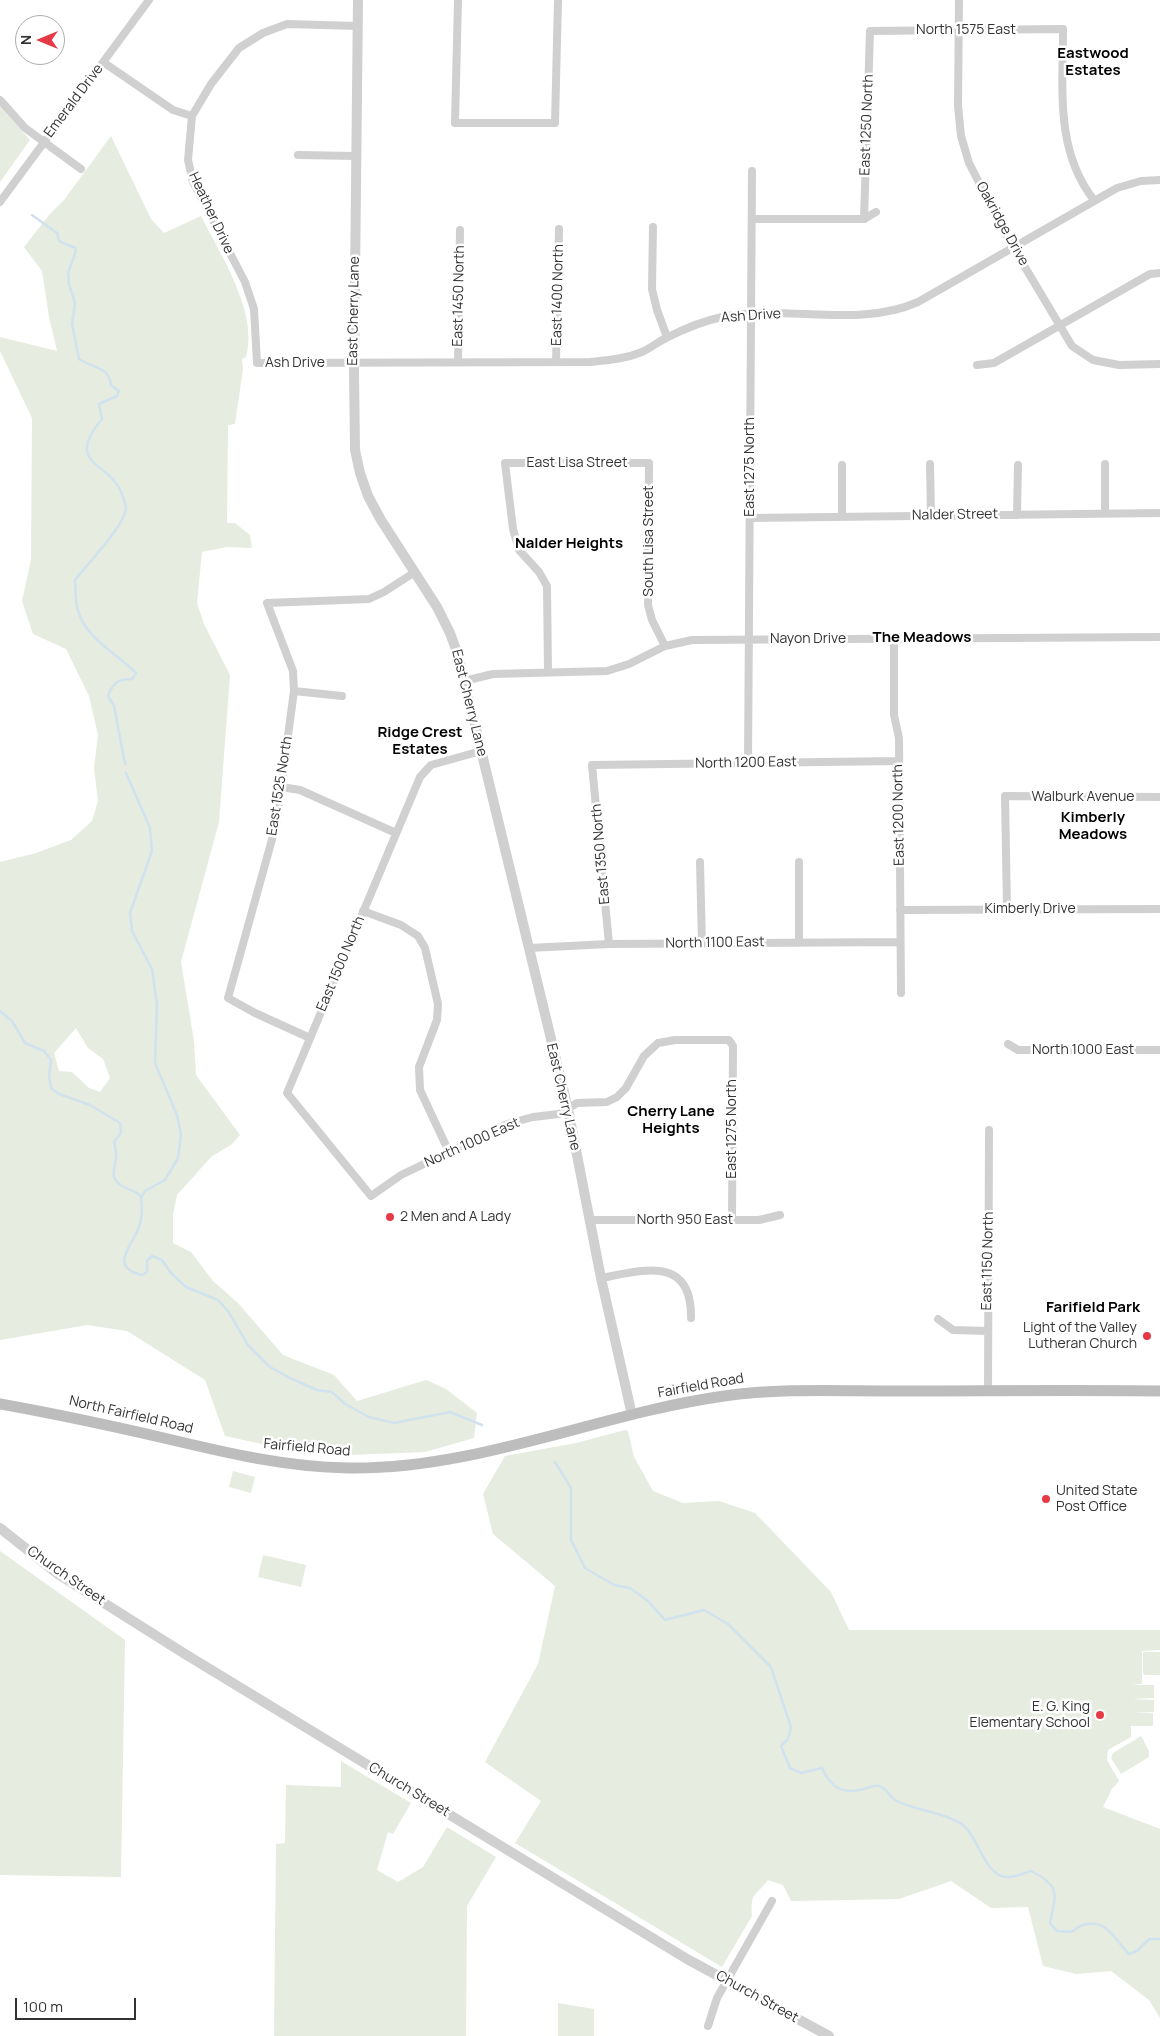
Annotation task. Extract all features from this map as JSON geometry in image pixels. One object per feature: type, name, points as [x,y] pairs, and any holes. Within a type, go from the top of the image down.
[{"type":"main road","name":"Fairfield Road","points":[[254,1459],[304,1466],[349,1468],[410,1465],[512,1446],[703,1399],[755,1392],[1160,1391]]},
{"type":"main road","name":"North Fairfield Road","points":[[0,1404],[62,1415],[254,1459]]},
{"type":"street","name":"Emerald Drive","points":[[0,202],[149,0]]},
{"type":"street","name":"East Cherry Lane","points":[[358,0],[353,430],[355,450],[368,496],[381,520],[437,607],[450,633],[464,681],[568,1109],[601,1278],[632,1416]]},
{"type":"street","points":[[458,0],[455,124],[555,123],[558,0]]},
{"type":"street","name":"Oakridge Drive","points":[[959,0],[958,106],[961,136],[969,163],[1013,247],[1072,346],[1093,360],[1119,365],[1160,364]]},
{"type":"street","name":"Heather Drive","points":[[257,363],[254,309],[245,282],[193,182],[188,160],[192,116],[211,84],[239,48],[263,33],[287,24],[357,26]]},
{"type":"street","name":"North 1575 East","points":[[870,31],[1063,30],[1063,126],[1070,152],[1079,174],[1087,191],[1094,200]]},
{"type":"street","name":"East 1250 North","points":[[864,219],[870,31]]},
{"type":"street","points":[[103,62],[173,110],[192,116]]},
{"type":"street","points":[[0,100],[25,128],[81,169]]},
{"type":"street","points":[[298,155],[356,156]]},
{"type":"street","name":"East 1275 North","points":[[748,763],[752,171]]},
{"type":"street","name":"Ash Drive","points":[[257,363],[556,362],[619,359],[643,352],[667,337],[698,323],[723,317],[750,314],[874,314],[900,310],[918,302],[1117,188],[1141,181],[1160,180]]},
{"type":"street","points":[[752,219],[864,219],[876,212]]},
{"type":"street","points":[[654,227],[652,289],[667,337]]},
{"type":"street","name":"East 1400 North","points":[[556,362],[559,229]]},
{"type":"street","name":"East 1450 North","points":[[458,362],[460,230]]},
{"type":"street","points":[[977,365],[994,362],[1150,274],[1160,273]]},
{"type":"street","name":"East Lisa Street","points":[[548,672],[547,586],[519,550],[513,529],[505,463],[649,463]]},
{"type":"street","name":"South Lisa Street","points":[[649,463],[648,605],[652,620],[665,646]]},
{"type":"street","points":[[930,464],[931,516]]},
{"type":"street","points":[[1105,464],[1105,513]]},
{"type":"street","points":[[842,465],[842,517]]},
{"type":"street","points":[[1018,465],[1018,514]]},
{"type":"street","name":"Nalder Street","points":[[750,518],[1160,513]]},
{"type":"street","name":"East 1525 North","points":[[310,1038],[255,1013],[228,998],[276,825],[294,691],[293,671],[267,603],[369,599],[384,592],[415,572]]},
{"type":"street","name":"Nayon Drive","points":[[464,681],[493,674],[607,671],[629,664],[665,646],[692,640],[1160,637]]},
{"type":"street","name":"East 1200 North","points":[[894,639],[894,715],[899,738],[901,993]]},
{"type":"street","points":[[294,691],[342,696]]},
{"type":"street","name":"East 1500 North","points":[[370,1196],[287,1093],[420,776],[431,765],[481,751]]},
{"type":"street","name":"North 1200 East","points":[[592,764],[899,761]]},
{"type":"street","name":"East 1350 North","points":[[592,764],[609,944]]},
{"type":"street","points":[[282,787],[300,790],[396,833]]},
{"type":"street","name":"Walburk Avenue","points":[[1007,909],[1005,796],[1160,797]]},
{"type":"street","points":[[700,862],[702,944]]},
{"type":"street","points":[[799,862],[799,942]]},
{"type":"street","name":"Kimberly Drive","points":[[900,910],[1160,909]]},
{"type":"street","points":[[363,911],[401,925],[418,936],[425,948],[438,1004],[437,1020],[419,1067],[420,1090],[450,1152]]},
{"type":"street","name":"North 1100 East","points":[[529,948],[609,944],[900,942]]},
{"type":"street","name":"North 1000 East","points":[[370,1196],[401,1175],[507,1124],[533,1117],[559,1114],[577,1103],[607,1102],[618,1097],[626,1088],[644,1056],[658,1043],[675,1040],[729,1040]]},
{"type":"street","name":"East 1275 North","points":[[729,1040],[733,1046],[732,1219]]},
{"type":"street","name":"North 1000 East","points":[[1008,1044],[1018,1050],[1160,1050]]},
{"type":"street","name":"East 1150 North","points":[[988,1391],[990,1130]]},
{"type":"street","name":"North 950 East","points":[[590,1220],[760,1220],[780,1216]]},
{"type":"street","points":[[601,1278],[650,1270],[672,1274],[680,1280],[688,1291],[691,1301],[691,1318]]},
{"type":"street","points":[[938,1318],[953,1330],[988,1331]]},
{"type":"street","name":"Church Street","points":[[0,1528],[58,1574],[185,1654],[687,1959],[829,2036]]},
{"type":"street","points":[[708,2026],[717,1998],[772,1901]]},
{"type":"shaded area","points":[[0,106],[30,140],[0,182]]},
{"type":"shaded area","points":[[111,136],[151,219],[164,233],[201,216],[235,284],[247,322],[249,340],[246,357],[242,359],[243,369],[235,424],[228,425],[227,523],[235,523],[250,535],[252,548],[227,547],[202,552],[197,603],[204,624],[230,675],[219,822],[181,962],[194,1041],[196,1075],[240,1135],[232,1144],[211,1157],[177,1195],[173,1214],[173,1243],[191,1252],[213,1281],[238,1303],[283,1355],[334,1375],[357,1401],[426,1380],[446,1389],[477,1413],[474,1438],[425,1452],[349,1455],[303,1453],[225,1436],[205,1380],[127,1331],[87,1325],[0,1340],[0,862],[36,853],[71,840],[92,821],[98,801],[94,768],[98,735],[89,696],[66,649],[33,634],[22,601],[31,560],[32,418],[0,351],[0,337],[57,351],[49,317],[42,271],[24,247],[49,215],[64,200]],"holes":[[[76,1028],[88,1048],[103,1059],[110,1078],[100,1092],[89,1088],[72,1072],[59,1071],[54,1053]]]},
{"type":"shaded area","points":[[625,1430],[628,1431],[634,1457],[653,1491],[683,1503],[719,1501],[755,1513],[831,1592],[849,1630],[1160,1630],[1160,1650],[1142,1651],[1142,1684],[1131,1685],[1154,1685],[1154,1698],[1131,1699],[1154,1700],[1154,1712],[1131,1712],[1153,1713],[1153,1726],[1131,1726],[1131,1737],[1108,1750],[1107,1760],[1119,1781],[1112,1789],[1103,1807],[1160,1829],[1160,2018],[1149,2000],[1111,1971],[1076,1974],[1043,1966],[1028,1907],[991,1908],[951,1881],[899,1899],[791,1901],[783,1885],[768,1880],[753,1898],[752,1916],[722,1967],[515,1843],[541,1801],[485,1762],[538,1664],[555,1586],[493,1534],[483,1494],[505,1456],[576,1443]]},
{"type":"shaded area","points":[[233,1471],[255,1477],[251,1493],[229,1487]]},
{"type":"shaded area","points":[[0,1551],[125,1640],[121,1877],[0,1875]]},
{"type":"shaded area","points":[[263,1555],[306,1565],[301,1587],[258,1577]]},
{"type":"shaded area","points":[[1143,1652],[1160,1652],[1160,1675],[1145,1675],[1143,1673]]},
{"type":"shaded area","points":[[1141,1736],[1149,1751],[1149,1757],[1121,1774],[1111,1758],[1113,1753]]},
{"type":"shaded area","points":[[341,1761],[411,1803],[393,1834],[388,1832],[377,1870],[398,1882],[423,1867],[447,1827],[496,1857],[467,1906],[466,2036],[274,2036],[276,1844],[285,1843],[286,1785],[341,1787]]},
{"type":"shaded area","points":[[558,2003],[594,2009],[594,2036],[558,2036]]},
{"type":"waterway","points":[[32,215],[57,233],[59,241],[75,248],[76,251],[68,273],[69,284],[75,303],[72,324],[79,359],[99,368],[107,374],[111,385],[119,391],[117,396],[99,404],[102,419],[91,435],[87,446],[88,455],[94,463],[118,485],[126,508],[112,535],[75,580],[77,607],[82,621],[95,638],[136,673],[132,679],[116,683],[108,696],[114,706],[125,764]]},
{"type":"waterway","points":[[126,773],[150,828],[152,851],[130,913],[132,931],[152,969],[157,1004],[155,1063],[177,1115],[181,1135],[178,1158],[165,1180],[145,1191],[141,1198]]},
{"type":"waterway","points":[[0,1011],[12,1021],[25,1043],[44,1051],[51,1060],[49,1076],[51,1088],[59,1094],[90,1105],[120,1123],[121,1133],[114,1142],[116,1154],[114,1178],[119,1184],[141,1197]]},
{"type":"waterway","points":[[141,1198],[141,1221],[125,1255],[126,1267],[142,1275],[147,1272],[147,1261],[152,1256],[162,1260],[170,1272],[186,1287],[218,1300],[228,1311],[248,1345],[270,1367],[317,1390],[332,1392],[345,1404],[369,1417],[394,1423],[450,1412],[482,1425]]},
{"type":"waterway","points":[[555,1462],[571,1488],[571,1540],[585,1568],[614,1585],[630,1588],[648,1601],[665,1620],[704,1610],[728,1624],[771,1667],[791,1727],[788,1739],[781,1746],[790,1768],[801,1773],[822,1768],[829,1781],[844,1790],[857,1791],[879,1786],[884,1788],[895,1800],[903,1804],[945,1816],[960,1823],[972,1836],[993,1871],[1000,1876],[1012,1877],[1031,1871],[1041,1876],[1052,1886],[1055,1898],[1050,1923],[1057,1931],[1071,1932],[1083,1925],[1098,1924],[1109,1931],[1129,1954],[1137,1951],[1149,1939],[1160,1939]]},
{"type":"place","name":"2 Men and A Lady","points":[[390,1217]]},
{"type":"place","name":"Light of the Valley Lutheran Church","points":[[1147,1336]]},
{"type":"place","name":"United State Post Office","points":[[1046,1499]]},
{"type":"place","name":"E. G. King Elementary School","points":[[1100,1715]]},
{"type":"district","name":"Eastwood Estates","points":[[1093,62]]},
{"type":"district","name":"Nalder Heights","points":[[569,544]]},
{"type":"district","name":"The Meadows","points":[[922,638]]},
{"type":"district","name":"Ridge Crest Estates","points":[[420,742]]},
{"type":"district","name":"Kimberly Meadows","points":[[1093,826]]},
{"type":"district","name":"Cherry Lane Heights","points":[[671,1120]]},
{"type":"district","name":"Farifield Park","points":[[1093,1308]]}]
